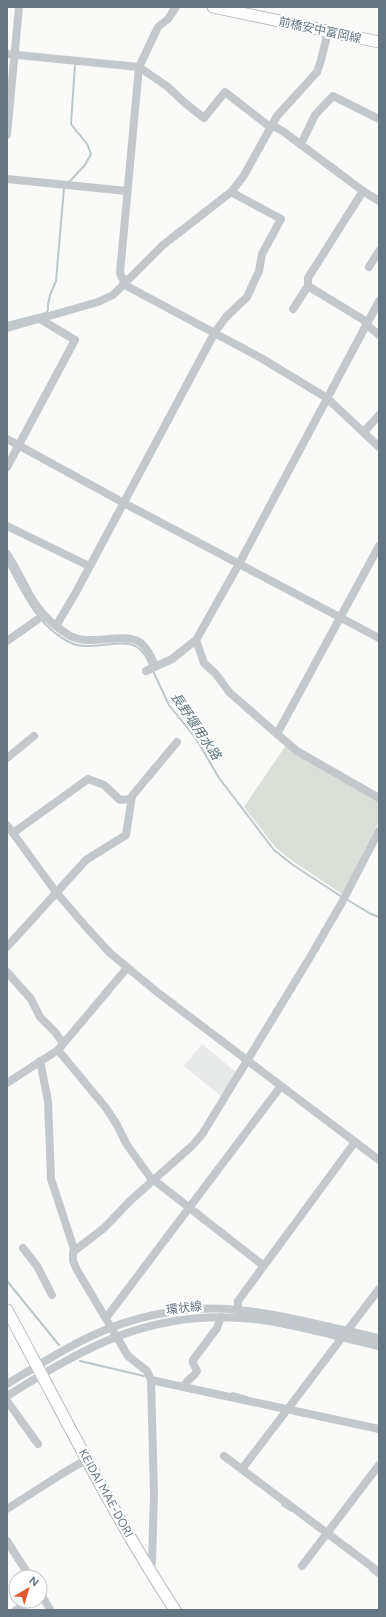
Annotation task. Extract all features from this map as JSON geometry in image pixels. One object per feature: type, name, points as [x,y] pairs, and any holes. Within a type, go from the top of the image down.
[{"type":"main road","name":"前橋安中富岡線","points":[[213,7],[379,42]]},
{"type":"main road","name":"KEIDAI MAE-DORI","points":[[7,1310],[87,1459],[149,1570],[175,1610]]},
{"type":"street","points":[[7,135],[11,54],[18,7]]},
{"type":"street","points":[[176,7],[168,19],[158,27],[139,67],[120,273],[122,278],[125,282],[261,358],[327,398],[379,446]]},
{"type":"street","points":[[7,328],[98,302],[113,295],[163,245],[230,192],[243,177],[277,116],[317,72],[328,32]]},
{"type":"street","points":[[11,54],[139,67],[168,87],[204,118],[225,92],[271,126],[284,132],[363,191],[379,201]]},
{"type":"street","points":[[300,144],[315,115],[333,96],[379,119]]},
{"type":"street","points":[[7,179],[127,190]]},
{"type":"street","points":[[293,308],[308,286],[308,278],[363,191]]},
{"type":"street","points":[[56,626],[75,594],[215,332],[226,316],[247,297],[259,271],[262,254],[281,219],[230,192]]},
{"type":"street","points":[[369,267],[379,251]]},
{"type":"street","points":[[308,286],[367,323],[379,335]]},
{"type":"street","points":[[7,554],[35,603],[56,626],[71,637],[82,640],[123,639],[137,641],[147,650],[151,668],[172,659],[196,640],[239,564],[379,301]]},
{"type":"street","points":[[7,467],[75,340],[40,319]]},
{"type":"street","points":[[364,432],[379,415]]},
{"type":"street","points":[[7,439],[124,503],[379,638]]},
{"type":"street","points":[[7,526],[89,566]]},
{"type":"street","points":[[277,734],[379,546]]},
{"type":"street","points":[[7,641],[37,620]]},
{"type":"street","points":[[196,640],[204,663],[216,674],[229,692],[277,734],[298,751],[379,798]]},
{"type":"street","points":[[7,758],[34,736]]},
{"type":"street","points":[[7,947],[86,860],[126,834],[131,799],[134,792],[176,742]]},
{"type":"street","points":[[13,833],[88,779],[104,784],[120,800],[131,799]]},
{"type":"street","points":[[7,825],[56,892],[87,928],[127,968],[247,1061],[379,1160]]},
{"type":"street","points":[[74,1249],[104,1228],[131,1200],[198,1139],[309,959],[344,898],[379,831]]},
{"type":"street","points":[[7,1083],[58,1050],[127,968]]},
{"type":"street","points":[[7,972],[28,995],[40,1017],[56,1032],[63,1043]]},
{"type":"street","points":[[58,1050],[106,1108],[127,1145],[153,1180],[264,1266]]},
{"type":"street","points":[[40,1061],[48,1101],[51,1179],[74,1249],[72,1256],[77,1270],[128,1356],[147,1371],[151,1380],[154,1493],[152,1563],[149,1570]]},
{"type":"street","points":[[106,1318],[281,1086]]},
{"type":"street","points":[[238,1310],[238,1300],[355,1142]]},
{"type":"street","points":[[23,1248],[37,1266],[52,1295]]},
{"type":"street","points":[[242,1469],[379,1289]]},
{"type":"street","name":"環状線","points":[[7,1396],[39,1370],[75,1345],[111,1328],[141,1318],[176,1312],[195,1310],[238,1310],[290,1318],[379,1338]]},
{"type":"street","points":[[184,1387],[185,1382],[197,1371],[193,1364],[193,1360],[217,1328],[221,1317]]},
{"type":"street","name":"環状線","points":[[7,1384],[116,1336],[158,1324],[193,1318],[221,1317],[271,1322],[379,1346]]},
{"type":"street","points":[[151,1380],[379,1429]]},
{"type":"street","points":[[7,1401],[38,1444]]},
{"type":"street","points":[[224,1456],[379,1572]]},
{"type":"street","points":[[7,1509],[87,1459]]},
{"type":"street","points":[[302,1566],[379,1465]]},
{"type":"street","points":[[8,1547],[24,1569]]},
{"type":"shaded area","points":[[286,745],[379,800],[379,822],[342,894],[291,860],[276,848],[244,807]]},
{"type":"shaded area","points":[[202,1044],[237,1073],[222,1097],[184,1066]]},
{"type":"waterway","points":[[69,182],[85,165],[91,154],[87,144],[71,124],[75,64]]},
{"type":"waterway","points":[[7,323],[46,313],[48,310],[50,295],[56,281],[64,188]]},
{"type":"waterway","name":"長野堰用水路","points":[[7,563],[40,619],[59,636],[71,643],[87,646],[123,643],[131,644],[142,651],[151,667]]},
{"type":"waterway","name":"長野堰用水路","points":[[153,671],[169,705],[197,740],[219,778],[274,850],[293,865],[342,897]]},
{"type":"waterway","name":"長野堰用水路","points":[[346,899],[379,917]]},
{"type":"waterway","points":[[7,1281],[59,1345]]},
{"type":"waterway","points":[[80,1361],[144,1376]]},
{"type":"waterway","points":[[232,1393],[247,1397]]},
{"type":"waterway","points":[[282,1505],[291,1511]]},
{"type":"waterway","points":[[370,1570],[379,1577]]}]
